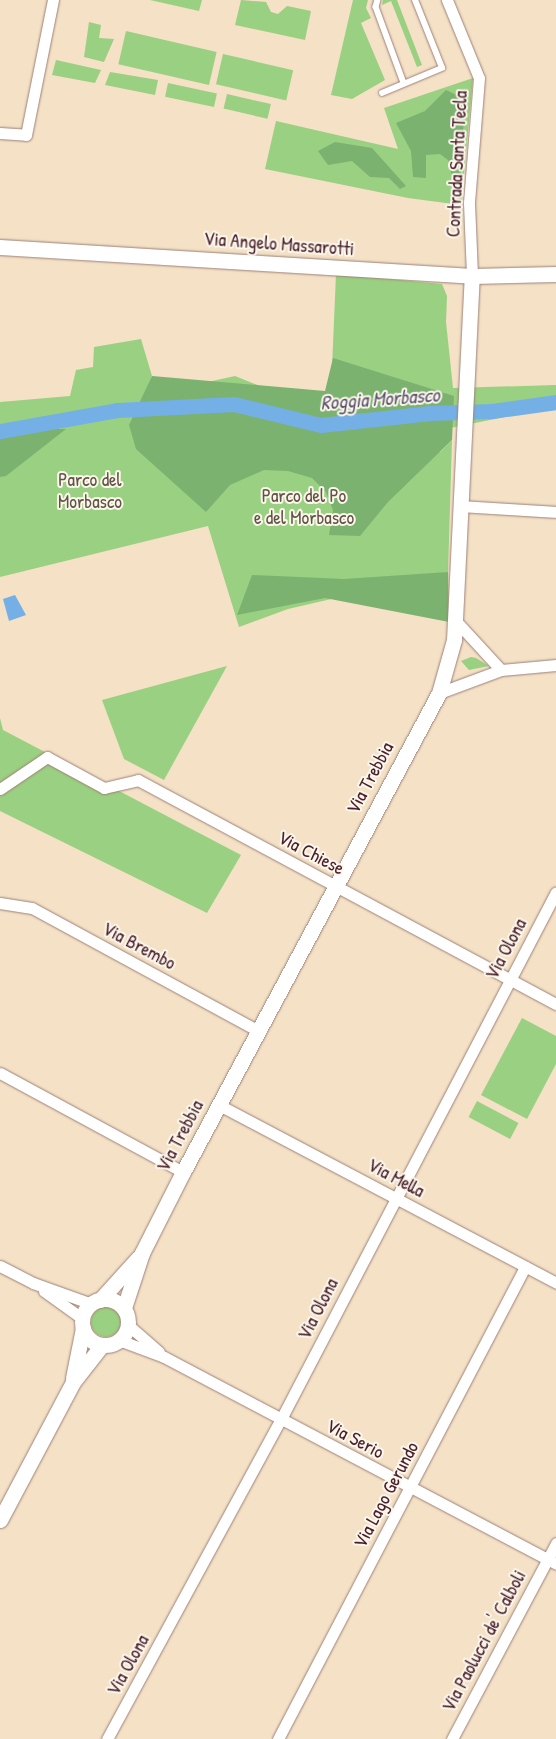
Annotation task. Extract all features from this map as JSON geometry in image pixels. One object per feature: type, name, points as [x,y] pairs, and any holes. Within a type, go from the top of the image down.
[{"type":"street","name":"Contrada Santa Tecla","points":[[447,0],[479,78],[469,203],[472,276]]},
{"type":"street","points":[[0,133],[26,135],[52,1]]},
{"type":"street","name":"Via Angelo Massarotti","points":[[0,247],[472,276],[556,274]]},
{"type":"street","name":"Via Trebbia","points":[[124,1308],[142,1253],[183,1172],[257,1030],[439,693],[454,640],[472,276]]},
{"type":"street","points":[[461,506],[556,512]]},
{"type":"street","points":[[455,620],[501,670]]},
{"type":"street","points":[[439,693],[501,670],[556,665]]},
{"type":"street","name":"Via Chiese","points":[[0,789],[47,757],[104,788],[138,780],[556,1004]]},
{"type":"street","name":"Via Olona","points":[[107,1739],[281,1420],[395,1197],[556,892]]},
{"type":"street","name":"Via Brembo","points":[[0,903],[32,908],[257,1030]]},
{"type":"street","points":[[0,1073],[183,1172]]},
{"type":"street","name":"Via Mella","points":[[219,1105],[556,1283]]},
{"type":"street","name":"Via Trebbia","points":[[96,1302],[142,1253]]},
{"type":"street","points":[[0,1266],[33,1283],[96,1302],[113,1301],[124,1308],[128,1325],[119,1340],[102,1344],[90,1339],[83,1323],[33,1283]]},
{"type":"street","name":"Via Lago Gerundo","points":[[278,1739],[525,1267]]},
{"type":"street","points":[[73,1382],[83,1323],[96,1302]]},
{"type":"street","name":"Via Serio","points":[[128,1325],[164,1357]]},
{"type":"street","name":"Via Serio","points":[[119,1340],[164,1357],[410,1489],[552,1562]]},
{"type":"street","points":[[0,1520],[73,1382],[102,1344]]},
{"type":"street","name":"Via Paolucci de' Calboli","points":[[452,1739],[552,1562],[556,1543]]},
{"type":"lane","points":[[378,0],[376,7],[404,83]]},
{"type":"lane","points":[[382,93],[442,68],[415,0]]},
{"type":"green space","points":[[150,0],[202,0],[199,11]]},
{"type":"green space","points":[[241,0],[266,2],[271,12],[278,14],[287,6],[311,11],[305,40],[235,25]]},
{"type":"green space","points":[[353,0],[368,0],[366,8],[371,18],[361,23],[385,80],[352,99],[331,95]]},
{"type":"green space","points":[[383,0],[397,0],[422,65],[417,67],[391,1],[382,5]]},
{"type":"green space","points":[[89,22],[101,25],[99,38],[114,39],[104,62],[84,57]]},
{"type":"green space","points":[[126,31],[217,52],[209,85],[118,64]]},
{"type":"green space","points":[[223,54],[293,70],[286,100],[216,84]]},
{"type":"green space","points":[[56,60],[101,70],[95,83],[52,75]]},
{"type":"green space","points":[[110,72],[158,80],[155,95],[105,85]]},
{"type":"green space","points":[[473,78],[461,205],[408,198],[265,169],[276,121],[398,149],[384,108]]},
{"type":"green space","points":[[168,83],[217,93],[214,107],[165,97]]},
{"type":"green space","points":[[446,90],[465,99],[460,186],[454,186],[448,160],[440,154],[426,155],[426,178],[413,177],[411,151],[396,123],[425,111]]},
{"type":"green space","points":[[227,94],[271,104],[267,119],[224,109]]},
{"type":"green space","points":[[335,142],[372,148],[406,186],[400,189],[389,178],[370,177],[352,161],[328,165],[318,151]]},
{"type":"green space","name":"Parco del Po e del Morbasco","points":[[336,274],[442,284],[447,296],[446,322],[453,388],[556,385],[556,407],[440,430],[440,452],[452,440],[448,572],[288,609],[239,627],[208,526],[0,577],[0,402],[70,396],[76,370],[93,367],[94,347],[141,339],[152,376],[144,396],[235,376],[330,414]]},
{"type":"green space","points":[[333,358],[454,396],[452,440],[388,502],[360,536],[329,535],[333,510],[326,492],[312,478],[288,471],[264,470],[230,485],[206,512],[136,449],[129,425],[152,376],[325,391]]},
{"type":"green space","points":[[0,429],[66,429],[6,476],[0,477]]},
{"type":"green space","points":[[448,572],[449,622],[325,598],[237,615],[252,575],[344,579]]},
{"type":"green space","points":[[471,657],[489,666],[469,670],[461,661]]},
{"type":"green space","points":[[227,666],[164,780],[124,759],[102,700]]},
{"type":"green space","points":[[0,718],[3,730],[241,855],[207,913],[0,811]]},
{"type":"green space","points":[[522,1018],[556,1036],[556,1064],[527,1119],[481,1095]]},
{"type":"green space","points":[[477,1101],[518,1123],[510,1139],[469,1117]]},
{"type":"green space","points":[[106,1307],[117,1311],[121,1322],[117,1333],[106,1337],[95,1333],[91,1322],[95,1311]]},
{"type":"water","points":[[15,595],[26,615],[9,621],[3,599]]},
{"type":"waterway","name":"Roggia Morbasco","points":[[0,431],[118,410],[234,404],[321,425],[430,413],[492,411],[556,402]]},
{"type":"park label","name":"Parco del Morbasco","points":[[90,491]]}]
